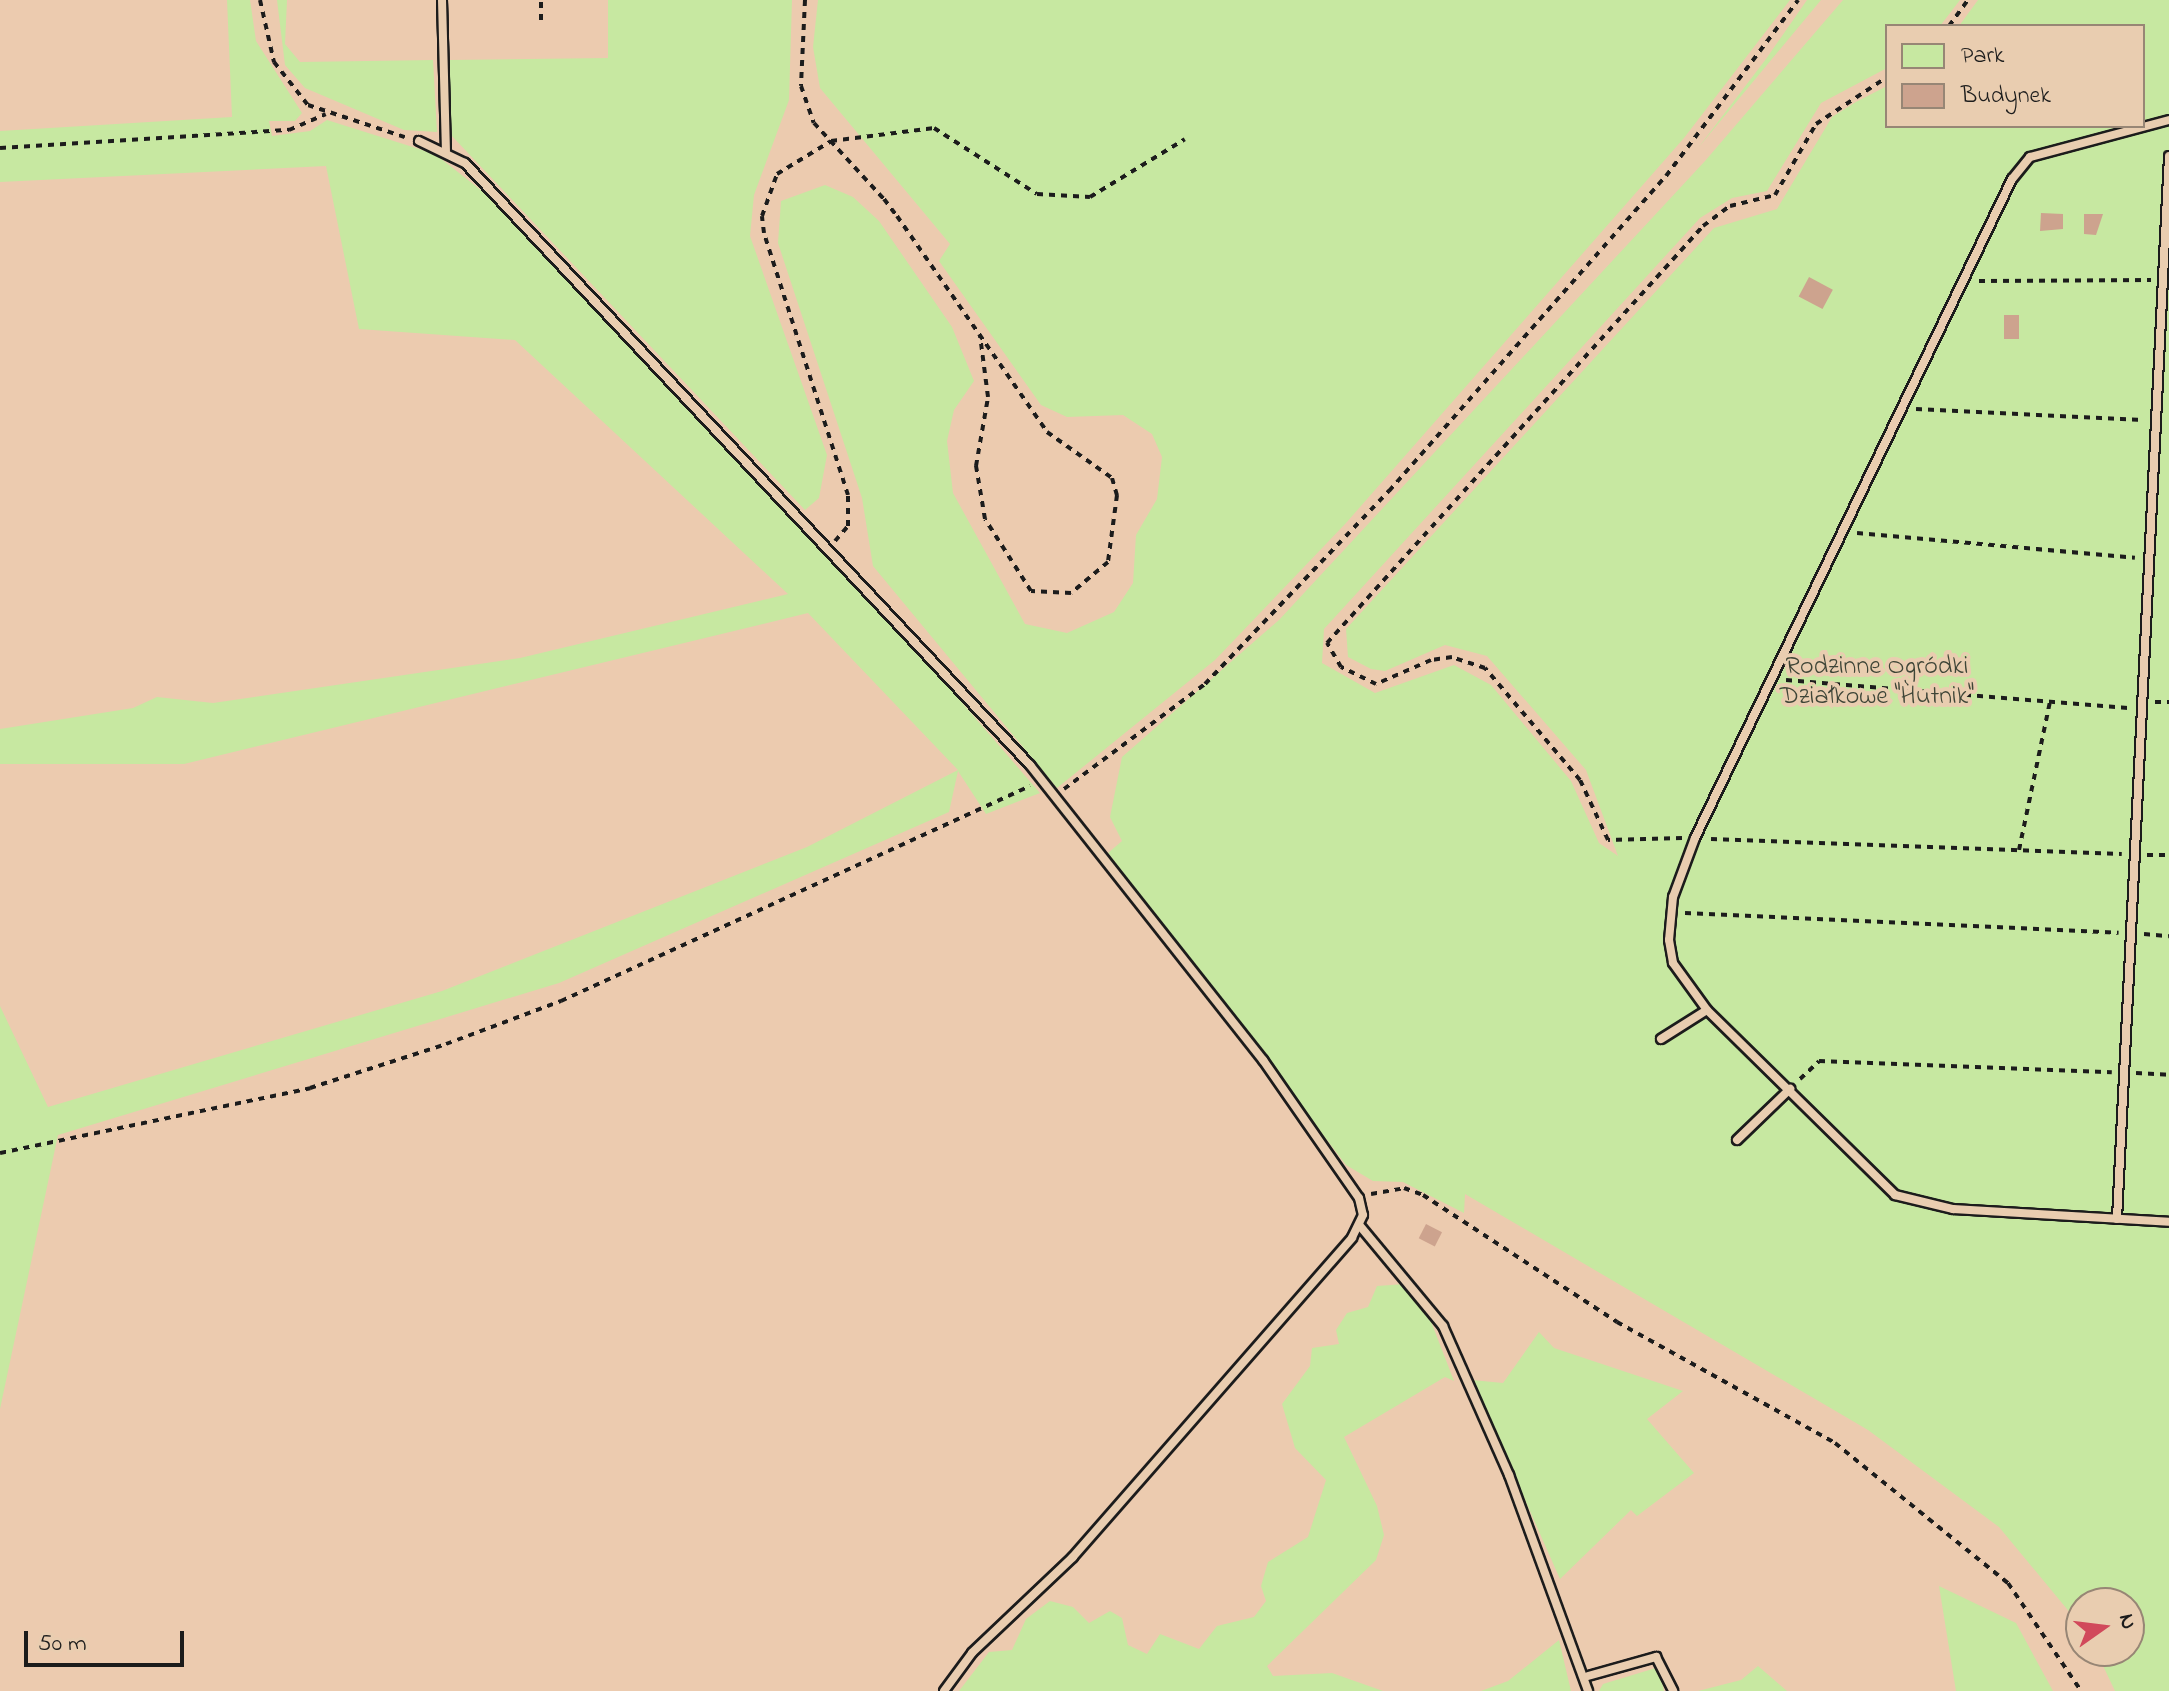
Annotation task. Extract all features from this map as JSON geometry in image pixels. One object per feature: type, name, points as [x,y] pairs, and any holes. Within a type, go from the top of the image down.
[{"type":"lane","points":[[442,0],[446,151]]},
{"type":"lane","points":[[2145,126],[2169,120]]},
{"type":"lane","points":[[2139,128],[2030,157],[2012,179],[1695,838],[1671,917],[1673,963],[1707,1010],[1895,1195],[1953,1209],[2169,1222]]},
{"type":"lane","points":[[419,141],[446,151],[828,548],[1043,780],[1294,1101],[1359,1198],[1360,1226],[1443,1326],[1588,1676],[1588,1691]]},
{"type":"lane","points":[[2117,1219],[2169,156]]},
{"type":"lane","points":[[1661,1039],[1707,1010]]},
{"type":"lane","points":[[1737,1140],[1790,1089]]},
{"type":"lane","points":[[944,1691],[972,1653],[1073,1557],[1360,1226]]},
{"type":"lane","points":[[1588,1676],[1656,1657],[1673,1691]]},
{"type":"path","points":[[260,0],[274,62],[308,105],[326,114],[419,141]]},
{"type":"path","points":[[541,0],[541,20]]},
{"type":"path","points":[[805,0],[801,86],[814,123],[884,199],[980,335],[1047,432],[1112,478],[1117,495],[1108,562],[1071,593],[1031,591],[985,519],[976,466],[988,397],[980,335]]},
{"type":"path","points":[[1055,795],[1205,684],[1349,534],[1666,176],[1798,0]]},
{"type":"path","points":[[1950,24],[1968,0]]},
{"type":"path","points":[[1885,78],[1816,124],[1775,195],[1730,206],[1703,226],[1327,643],[1341,667],[1376,684],[1431,660],[1452,657],[1485,668],[1580,780],[1608,840],[1695,838],[2169,855]]},
{"type":"path","points":[[0,148],[289,130],[326,114]]},
{"type":"path","points":[[828,548],[848,526],[848,495],[762,216],[777,174],[831,141],[934,128],[1037,194],[1061,199],[1114,187],[1157,150],[1185,139]]},
{"type":"path","points":[[1965,281],[2163,280]]},
{"type":"path","points":[[1904,408],[2156,420]]},
{"type":"path","points":[[1843,532],[2150,560]]},
{"type":"path","points":[[1772,679],[2142,709]]},
{"type":"path","points":[[2019,850],[2050,701]]},
{"type":"path","points":[[0,1153],[310,1088],[446,1044],[561,1001],[1043,780]]},
{"type":"path","points":[[1671,917],[1691,911],[2169,936]]},
{"type":"path","points":[[1790,1089],[1819,1061],[2169,1075]]},
{"type":"path","points":[[1359,1198],[1404,1188],[1423,1195],[1617,1322],[1835,1443],[2008,1583],[2081,1691]]},
{"type":"green space","points":[[227,0],[250,0],[256,41],[302,113],[295,121],[269,121],[272,136],[310,131],[327,120],[435,154],[482,191],[914,647],[1040,793],[986,814],[958,771],[949,812],[559,983],[58,1135],[0,1409],[0,1006],[48,1107],[442,991],[807,847],[958,770],[808,613],[184,764],[0,764],[0,729],[133,708],[157,697],[213,703],[520,658],[788,594],[515,340],[359,329],[326,166],[0,182],[0,131],[232,117]]},
{"type":"green space","points":[[277,0],[287,0],[285,44],[300,62],[433,60],[437,132],[404,130],[305,88],[285,65]]},
{"type":"green space","points":[[608,0],[792,0],[789,100],[754,195],[750,236],[827,455],[819,498],[805,510],[451,135],[449,60],[608,58]]},
{"type":"green space","points":[[818,0],[1790,0],[1684,138],[1346,523],[1215,660],[1057,788],[873,566],[862,498],[778,243],[781,201],[825,185],[853,197],[879,221],[952,327],[974,381],[954,410],[947,441],[953,493],[1025,624],[1067,633],[1114,612],[1133,583],[1136,535],[1157,499],[1162,457],[1152,434],[1123,415],[1067,417],[1041,405],[939,261],[950,244],[820,88],[813,47]]},
{"type":"green space","points":[[1807,0],[1821,0],[1698,148],[1766,59]]},
{"type":"green space","name":"Rodzinne Ogródki Działkowe \"Hutnik\"","points":[[1843,0],[1960,0],[1942,24],[1885,24],[1885,69],[1821,103],[1767,191],[1732,198],[1700,218],[1324,629],[1322,663],[1375,693],[1454,665],[1491,685],[1571,781],[1599,843],[1618,856],[1586,770],[1487,656],[1445,645],[1385,671],[1371,669],[1348,657],[1346,629],[1714,228],[1777,209],[1832,117],[1885,87],[1885,128],[2145,128],[2145,24],[1960,24],[1978,0],[2169,0],[2169,1691],[2115,1691],[2104,1667],[2145,1667],[2145,1587],[2065,1587],[2065,1607],[1999,1527],[1868,1430],[1465,1194],[1464,1213],[1403,1182],[1373,1181],[1346,1165],[1108,853],[1122,841],[1110,817],[1122,757],[1279,620],[1705,161]]},
{"type":"green space","points":[[1405,1284],[1425,1306],[1454,1381],[1445,1377],[1344,1437],[1377,1506],[1384,1535],[1376,1560],[1267,1666],[1273,1676],[1332,1673],[1383,1691],[959,1691],[989,1652],[1012,1650],[1026,1619],[1050,1601],[1073,1607],[1089,1623],[1110,1611],[1122,1618],[1128,1645],[1147,1654],[1160,1634],[1199,1649],[1217,1626],[1254,1617],[1266,1601],[1261,1586],[1268,1562],[1308,1537],[1326,1480],[1295,1448],[1282,1404],[1310,1366],[1312,1348],[1339,1344],[1336,1330],[1347,1313],[1368,1307],[1377,1286]]},
{"type":"green space","points":[[1539,1332],[1554,1348],[1683,1391],[1647,1419],[1694,1473],[1637,1516],[1631,1510],[1560,1579],[1472,1380],[1503,1383]]},
{"type":"green space","points":[[1939,1586],[2016,1623],[2053,1691],[1956,1691]]},
{"type":"green space","points":[[1559,1640],[1571,1691],[1481,1691],[1508,1681]]},
{"type":"green space","points":[[1758,1666],[1787,1691],[1698,1691],[1741,1680]]},
{"type":"green space","points":[[1659,1667],[1664,1691],[1599,1691],[1603,1684]]},
{"type":"building","points":[[2041,213],[2063,214],[2063,229],[2040,231]]},
{"type":"building","points":[[2084,214],[2103,214],[2096,235],[2084,234]]},
{"type":"building","points":[[1809,277],[1833,290],[1823,309],[1799,296]]},
{"type":"building","points":[[2004,315],[2019,315],[2019,339],[2004,339]]},
{"type":"building","points":[[1426,1224],[1442,1232],[1435,1246],[1419,1238]]}]
